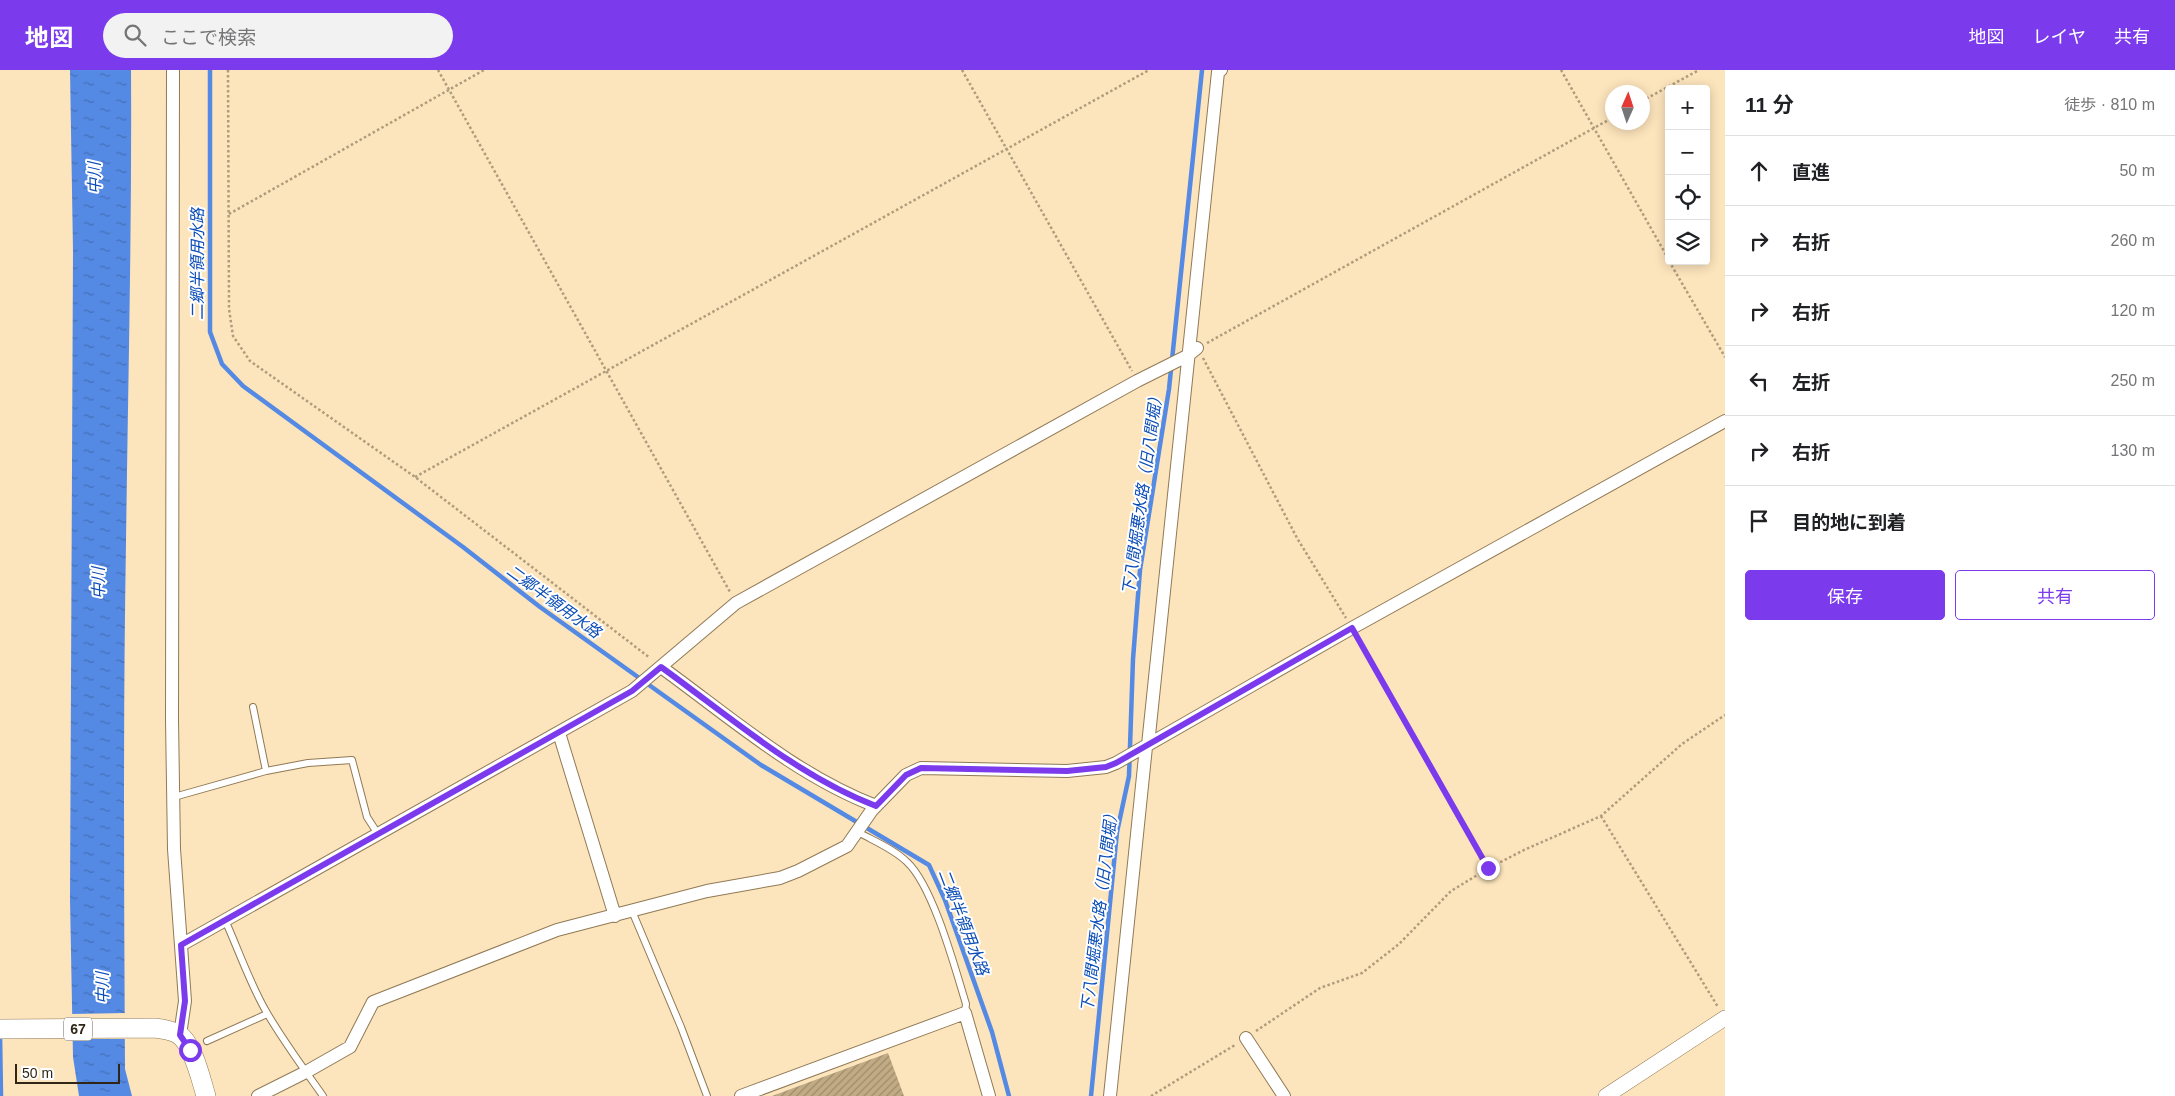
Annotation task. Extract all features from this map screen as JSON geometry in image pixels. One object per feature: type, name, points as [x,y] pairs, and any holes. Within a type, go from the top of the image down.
[{"type":"main road","name":"67","points":[[0,1029],[155,1028],[170,1030],[180,1035]]},
{"type":"main road","points":[[180,1035],[190,1050],[206,1096]]},
{"type":"street","points":[[174,70],[174,849],[185,1001],[180,1035]]},
{"type":"street","points":[[1110,1096],[1144,748],[1192,352],[1218,72],[1221,70]]},
{"type":"street","points":[[181,945],[632,691],[736,603],[1192,352]]},
{"type":"street","points":[[258,1096],[350,1047],[373,1002],[557,930],[707,891],[780,878],[847,846],[874,808],[906,775],[921,768],[1067,771],[1106,767],[1116,763],[1352,628],[1725,421]]},
{"type":"street","points":[[661,667],[817,779],[874,808]]},
{"type":"street","points":[[559,733],[615,916]]},
{"type":"street","points":[[741,1096],[965,1012],[989,1096]]},
{"type":"street","points":[[1606,1096],[1725,1018]]},
{"type":"street","points":[[1246,1038],[1284,1096]]},
{"type":"lane","points":[[253,707],[266,771]]},
{"type":"lane","points":[[174,797],[266,771],[308,764],[352,760],[368,817],[378,834]]},
{"type":"lane","points":[[858,832],[894,852],[906,860],[914,869],[948,944],[966,1004],[965,1012]]},
{"type":"lane","points":[[632,911],[681,1027],[707,1096]]},
{"type":"lane","points":[[224,920],[249,978],[268,1014],[323,1096]]},
{"type":"lane","points":[[207,1041],[268,1014]]},
{"type":"path","points":[[228,70],[229,309],[233,336],[250,361],[415,477],[661,667]]},
{"type":"path","points":[[438,70],[736,603]]},
{"type":"path","points":[[229,214],[484,70]]},
{"type":"path","points":[[962,70],[1137,381]]},
{"type":"path","points":[[415,477],[1149,70]]},
{"type":"path","points":[[1561,70],[1665,254]]},
{"type":"path","points":[[1650,97],[1698,70]]},
{"type":"path","points":[[1488,868],[1192,352],[1605,122]]},
{"type":"path","points":[[1671,265],[1725,357]]},
{"type":"path","points":[[1151,1096],[1246,1038],[1320,988],[1362,973],[1400,944],[1451,891],[1488,868],[1601,816],[1682,744],[1725,715]]},
{"type":"path","points":[[1601,816],[1725,1018]]},
{"type":"water","name":"中川","points":[[70,70],[131,70],[124,806],[125,1069],[132,1096],[79,1096],[73,1057],[70,899],[73,251]]},
{"type":"pier","points":[[127,1013],[127,1039],[70,1039],[70,1014]]},
{"type":"building","points":[[888,1053],[904,1096],[772,1096]]},
{"type":"waterway","name":"二郷半領用水路","points":[[210,70],[210,332],[222,364],[243,386],[463,547],[540,607],[761,765],[929,865],[945,900],[992,1032],[1009,1096]]},
{"type":"waterway","name":"下八間堀悪水路（旧八間堀）","points":[[1091,1096],[1117,832],[1129,776],[1133,659],[1140,570],[1169,389],[1202,70]]},
{"type":"waterway","points":[[0,1034],[1,1096]]},
{"type":"route","points":[[190,1050],[180,1035],[185,1001],[181,945],[632,691],[661,667],[817,779],[876,806],[906,775],[911,771],[921,768],[1067,771],[1106,767],[1140,751],[1352,628],[1488,868]]}]
